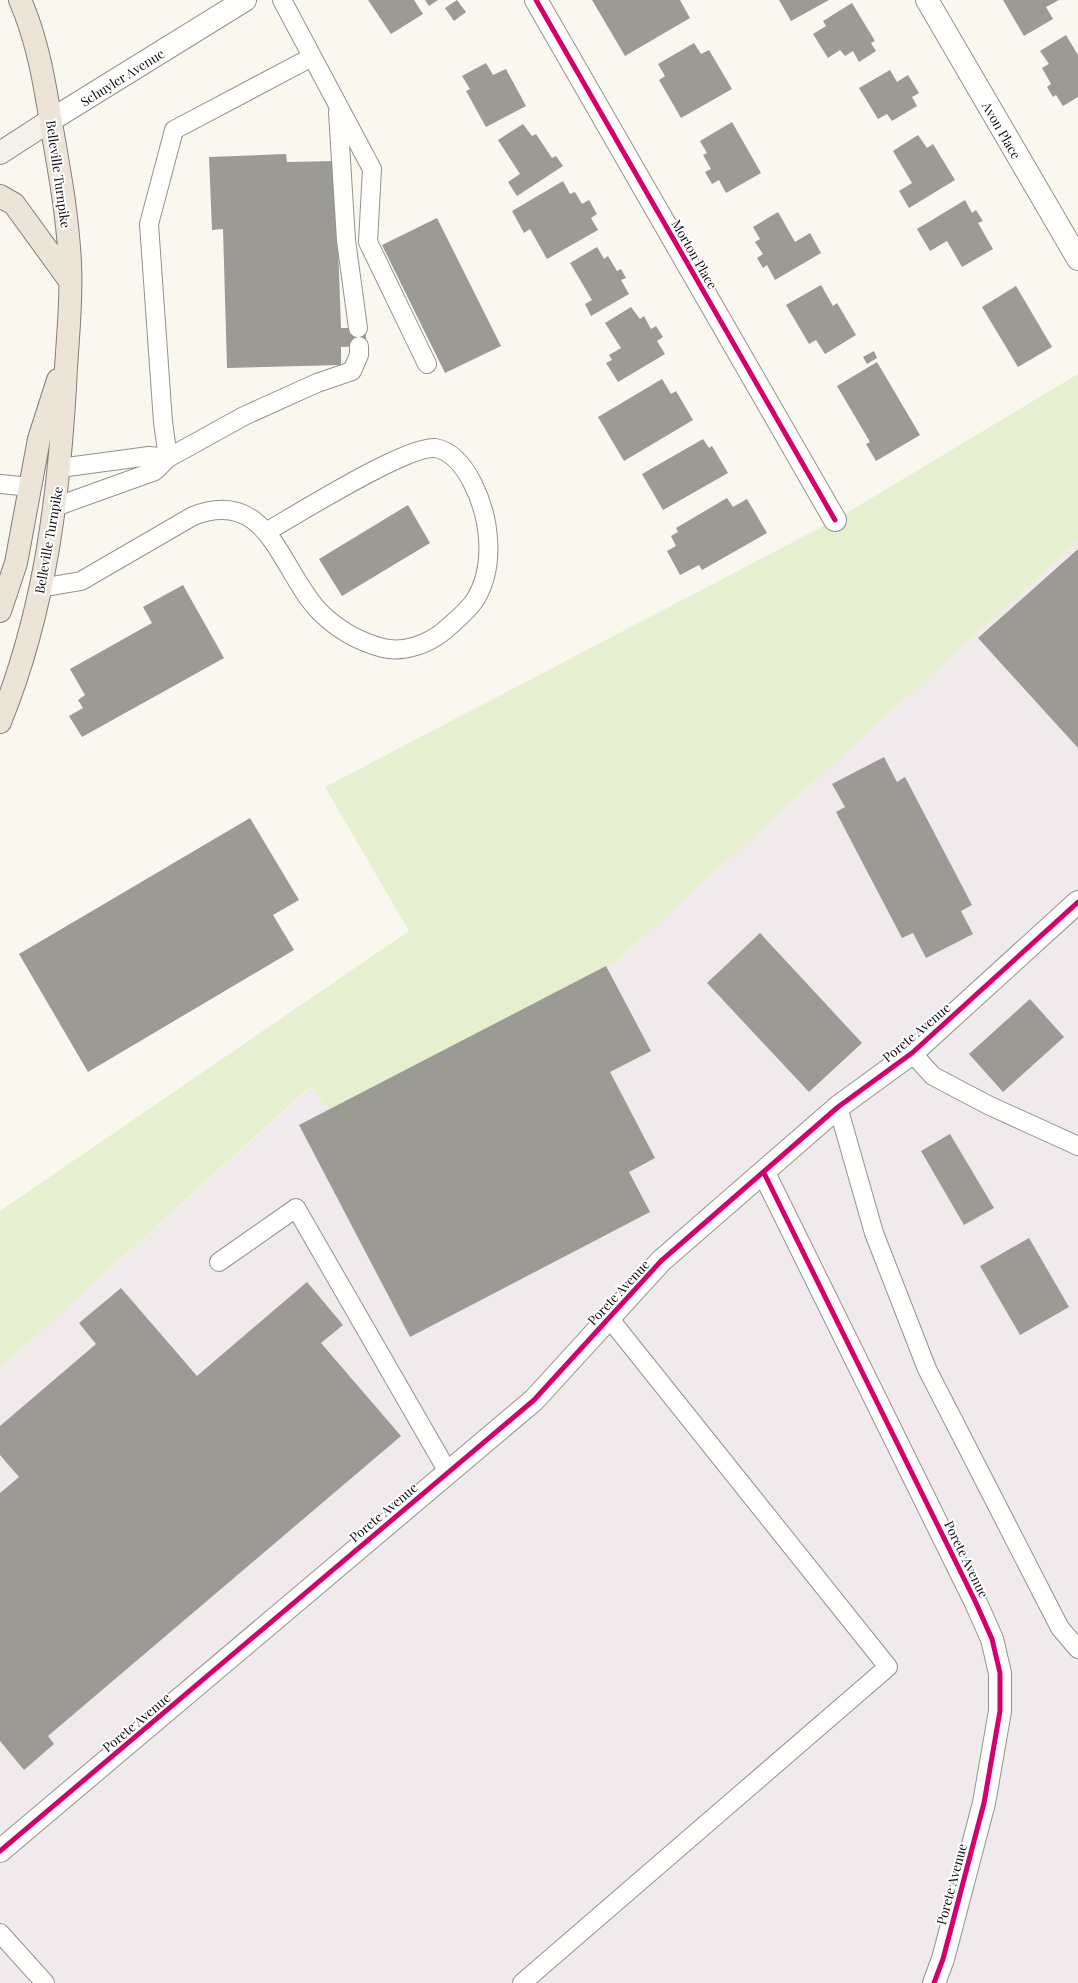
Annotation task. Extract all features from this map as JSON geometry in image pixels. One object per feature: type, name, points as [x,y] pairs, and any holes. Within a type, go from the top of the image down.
[{"type":"main road","name":"Belleville Turnpike","points":[[0,722],[32,625],[55,507],[60,468],[70,282],[70,266],[63,190],[51,120],[41,64],[20,0]]},
{"type":"main road","name":"Schuyler Avenue","points":[[0,153],[51,120]]},
{"type":"main road","points":[[0,196],[14,204],[70,282]]},
{"type":"main road","name":"Belleville Turnpike","points":[[0,611],[16,564],[39,439],[67,352]]},
{"type":"street","name":"Schuyler Avenue","points":[[51,120],[245,0]]},
{"type":"street","name":"Morton Place","points":[[536,0],[835,520]]},
{"type":"street","name":"Avon Place","points":[[927,0],[1078,259]]},
{"type":"street","name":"Porete Avenue","points":[[0,1851],[534,1400],[661,1262],[838,1107],[912,1053],[1078,902]]},
{"type":"street","name":"Porete Avenue","points":[[764,1173],[976,1603],[992,1639],[1000,1673],[1000,1711],[984,1803],[943,1959],[934,1983]]},
{"type":"lane","points":[[282,0],[372,169],[368,242],[426,364]]},
{"type":"lane","points":[[168,458],[163,422],[149,224],[174,130],[312,57]]},
{"type":"lane","points":[[337,103],[346,240],[358,328]]},
{"type":"lane","points":[[55,507],[155,471],[168,458],[244,416],[317,383],[352,372],[359,356],[359,346]]},
{"type":"lane","points":[[40,588],[81,581],[192,516],[205,511],[229,509],[244,514],[266,532],[320,611],[336,626],[352,636],[385,648],[402,648],[420,645],[436,638],[464,613],[475,599],[483,582],[488,563],[488,541],[485,522],[473,484],[466,470],[458,461],[445,450],[432,448],[411,453],[385,464],[266,532]]},
{"type":"lane","points":[[60,468],[149,456],[168,458]]},
{"type":"lane","points":[[0,484],[30,487]]},
{"type":"lane","points":[[912,1053],[933,1076],[988,1105],[1078,1146]]},
{"type":"lane","points":[[838,1107],[874,1233],[927,1370],[1060,1628],[1078,1649]]},
{"type":"lane","points":[[219,1262],[296,1208],[448,1472]]},
{"type":"lane","points":[[522,1983],[888,1667],[609,1318]]},
{"type":"lane","points":[[0,1933],[45,1983]]},
{"type":"shaded area","points":[[1078,541],[1078,1983],[0,1983],[0,1368],[312,1086],[329,1110],[615,962]]},
{"type":"green space","points":[[1078,374],[1078,541],[615,962],[329,1110],[311,1086],[0,1368],[0,1211],[409,931],[325,787],[835,520]]},
{"type":"building","points":[[368,0],[414,0],[423,14],[391,34]]},
{"type":"building","points":[[425,0],[438,0],[429,6]]},
{"type":"building","points":[[457,0],[466,12],[454,21],[445,8]]},
{"type":"building","points":[[592,0],[680,0],[690,18],[625,56]]},
{"type":"building","points":[[779,0],[829,0],[791,21]]},
{"type":"building","points":[[1003,0],[1059,0],[1046,7],[1053,19],[1024,36]]},
{"type":"building","points":[[852,3],[875,41],[871,43],[876,51],[859,62],[853,51],[845,56],[840,50],[828,58],[813,34],[826,26],[823,21]]},
{"type":"building","points":[[1066,35],[1078,55],[1078,97],[1063,106],[1056,95],[1053,97],[1047,87],[1051,84],[1042,68],[1049,64],[1040,51]]},
{"type":"building","points":[[694,43],[701,54],[709,50],[732,89],[681,118],[659,80],[665,76],[658,64]]},
{"type":"building","points":[[486,63],[493,75],[506,69],[526,106],[486,127],[466,91],[470,89],[462,76]]},
{"type":"building","points":[[890,70],[897,82],[908,75],[919,93],[912,97],[917,106],[892,121],[887,114],[878,119],[859,88]]},
{"type":"building","points":[[732,122],[761,173],[726,193],[719,180],[712,184],[705,172],[711,169],[703,155],[707,153],[700,141]]},
{"type":"building","points":[[523,124],[532,136],[536,134],[552,158],[556,156],[563,166],[517,196],[508,182],[520,174],[498,140]]},
{"type":"building","points":[[918,135],[927,148],[933,144],[955,180],[909,208],[899,191],[912,183],[893,151]]},
{"type":"building","points":[[286,154],[287,162],[335,161],[341,328],[366,328],[366,346],[341,347],[341,365],[227,368],[223,229],[212,230],[209,157]]},
{"type":"building","points":[[563,181],[570,194],[575,192],[582,204],[589,200],[597,214],[591,218],[598,230],[547,259],[530,229],[524,233],[512,211]]},
{"type":"building","points":[[965,200],[972,213],[976,210],[983,221],[978,223],[993,249],[962,267],[947,241],[930,251],[917,229]]},
{"type":"building","points":[[778,212],[795,242],[810,233],[821,253],[775,280],[767,265],[763,268],[757,258],[763,254],[755,242],[760,239],[753,227]]},
{"type":"building","points":[[437,218],[501,346],[445,373],[382,245]]},
{"type":"building","points":[[597,247],[604,259],[608,256],[617,271],[621,269],[626,278],[621,280],[629,294],[591,316],[585,304],[592,300],[570,263]]},
{"type":"building","points":[[821,285],[833,306],[837,303],[856,335],[825,354],[816,340],[809,344],[786,305]]},
{"type":"building","points":[[1016,286],[1052,347],[1018,367],[982,307]]},
{"type":"building","points":[[631,307],[640,319],[644,316],[651,329],[656,326],[663,337],[657,341],[665,354],[618,382],[606,363],[612,360],[609,355],[621,348],[605,323]]},
{"type":"building","points":[[874,351],[877,358],[867,364],[863,357]]},
{"type":"building","points":[[877,362],[920,435],[876,461],[866,444],[870,442],[837,386]]},
{"type":"building","points":[[662,379],[671,394],[676,391],[693,420],[624,461],[598,417]]},
{"type":"building","points":[[703,439],[709,448],[712,446],[728,473],[663,510],[642,474]]},
{"type":"building","points":[[727,498],[733,507],[747,499],[767,533],[702,570],[699,565],[680,575],[667,551],[676,546],[671,536],[678,532],[676,528]]},
{"type":"building","points":[[408,505],[430,543],[342,596],[319,559]]},
{"type":"building","points":[[1078,549],[1078,748],[978,638]]},
{"type":"building","points":[[183,585],[224,658],[82,737],[69,716],[83,708],[78,700],[85,695],[70,669],[152,623],[143,607]]},
{"type":"building","points":[[884,757],[897,782],[905,777],[972,905],[961,911],[973,934],[926,958],[913,933],[902,938],[836,812],[845,807],[832,784]]},
{"type":"building","points":[[250,818],[299,900],[273,915],[294,950],[88,1072],[19,954]]},
{"type":"building","points":[[760,933],[862,1043],[809,1092],[707,983]]},
{"type":"building","points":[[606,966],[651,1051],[610,1072],[655,1158],[629,1172],[650,1212],[410,1337],[299,1125]]},
{"type":"building","points":[[1030,999],[1064,1037],[1003,1092],[969,1054]]},
{"type":"building","points":[[950,1134],[994,1208],[964,1225],[921,1151]]},
{"type":"building","points":[[1029,1238],[1069,1307],[1020,1335],[980,1266]]},
{"type":"building","points":[[307,1282],[343,1325],[321,1343],[401,1436],[48,1736],[54,1744],[24,1770],[0,1741],[0,1493],[19,1477],[0,1455],[0,1426],[96,1344],[79,1323],[121,1288],[197,1376]]},
{"type":"cycle path","points":[[536,0],[835,520]]},
{"type":"cycle path","points":[[0,1851],[534,1400],[661,1261],[838,1107],[912,1053],[1078,902]]},
{"type":"cycle path","points":[[764,1173],[976,1603],[992,1639],[1000,1673],[1000,1711],[984,1803],[943,1959],[934,1983]]}]
